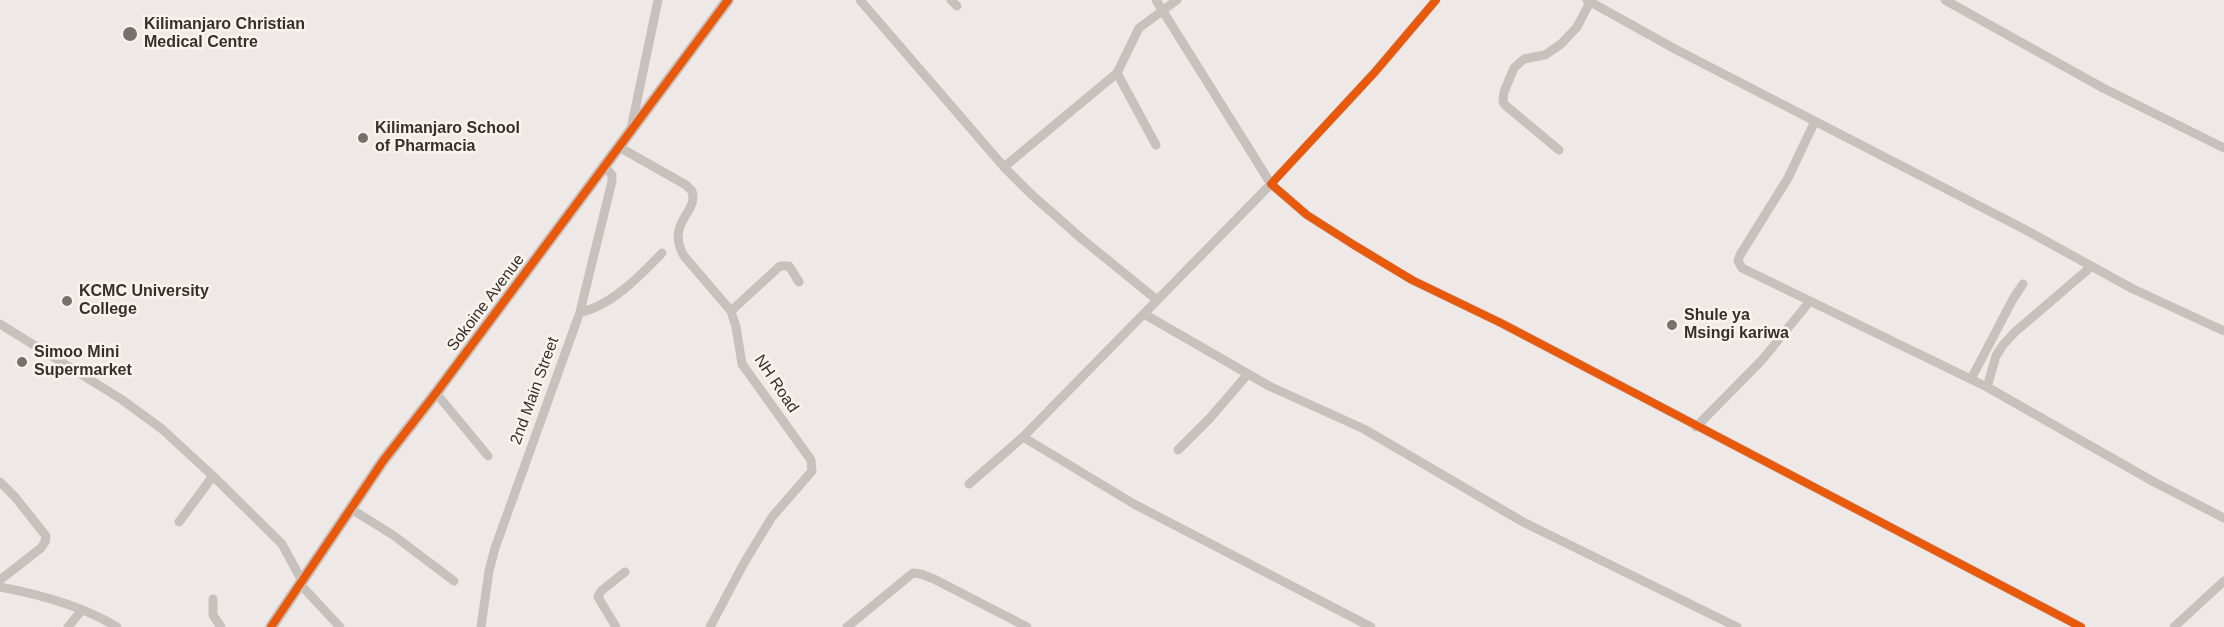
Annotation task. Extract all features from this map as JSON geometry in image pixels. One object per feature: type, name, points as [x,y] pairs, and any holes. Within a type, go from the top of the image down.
[{"type":"street","points":[[631,129],[658,0]]},
{"type":"street","name":"Sokoine Avenue","points":[[271,627],[383,460],[436,393],[728,0]]},
{"type":"street","points":[[860,0],[1004,167],[1046,209],[1157,300]]},
{"type":"street","points":[[1156,0],[1271,184],[1307,215],[1412,280],[1501,323],[2080,627]]},
{"type":"street","points":[[1004,167],[1117,73],[1138,28],[1177,0]]},
{"type":"street","points":[[969,484],[1023,437],[1271,184],[1375,72],[1436,0]]},
{"type":"street","points":[[1945,0],[2103,88],[2224,148]]},
{"type":"street","points":[[1559,150],[1505,105],[1504,92],[1514,68],[1524,59],[1545,55],[1578,27],[1589,1],[1675,49],[2133,289],[2224,331]]},
{"type":"street","points":[[1117,73],[1156,145]]},
{"type":"street","points":[[1815,121],[1788,178],[1738,261],[1742,268],[1987,387],[2154,482],[2224,518]]},
{"type":"street","name":"NH Road","points":[[619,147],[686,185],[692,191],[693,200],[676,238],[678,246],[730,311],[736,327],[742,364],[811,460],[812,471],[772,517],[744,563],[710,627]]},
{"type":"street","name":"2nd Main Street","points":[[481,627],[489,571],[495,548],[579,312],[612,181],[612,174],[605,167]]},
{"type":"street","points":[[579,312],[596,309],[639,275],[662,253]]},
{"type":"street","points":[[730,311],[780,266],[789,266],[800,282]]},
{"type":"street","points":[[1987,387],[1996,356],[2002,345],[2092,266]]},
{"type":"street","points":[[1971,379],[2023,284]]},
{"type":"street","points":[[1696,427],[1762,360],[1810,301]]},
{"type":"street","points":[[1144,314],[1247,375],[1364,429],[1523,522],[1737,627]]},
{"type":"street","points":[[0,324],[121,399],[162,429],[282,544],[301,583],[340,627]]},
{"type":"street","points":[[1178,450],[1210,418],[1247,375]]},
{"type":"street","points":[[436,393],[488,456]]},
{"type":"street","points":[[1023,437],[1134,504],[1371,627]]},
{"type":"street","points":[[179,522],[213,476]]},
{"type":"street","points":[[0,482],[46,536],[41,548],[0,580]]},
{"type":"street","points":[[351,508],[393,535],[454,581]]},
{"type":"street","points":[[616,627],[598,597],[601,591],[626,572]]},
{"type":"street","points":[[847,627],[913,573],[934,579],[1027,627]]},
{"type":"street","points":[[2174,627],[2224,581]]},
{"type":"street","points":[[0,587],[34,594],[117,627]]},
{"type":"street","points":[[213,599],[213,615],[220,627]]},
{"type":"street","points":[[68,627],[81,611]]},
{"type":"cycle path","points":[[271,627],[383,461],[728,0]]},
{"type":"cycle path","points":[[1436,0],[1375,72],[1271,184],[1307,215],[1412,280],[1501,323],[2081,627]]},
{"type":"place","name":"Kilimanjaro Christian Medical Centre","points":[[130,34]]},
{"type":"place","name":"Kilimanjaro School of Pharmacia","points":[[363,138]]},
{"type":"place","name":"KCMC University College","points":[[67,301]]},
{"type":"place","name":"Shule ya Msingi kariwa","points":[[1672,325]]},
{"type":"place","name":"Simoo Mini Supermarket","points":[[22,362]]}]
